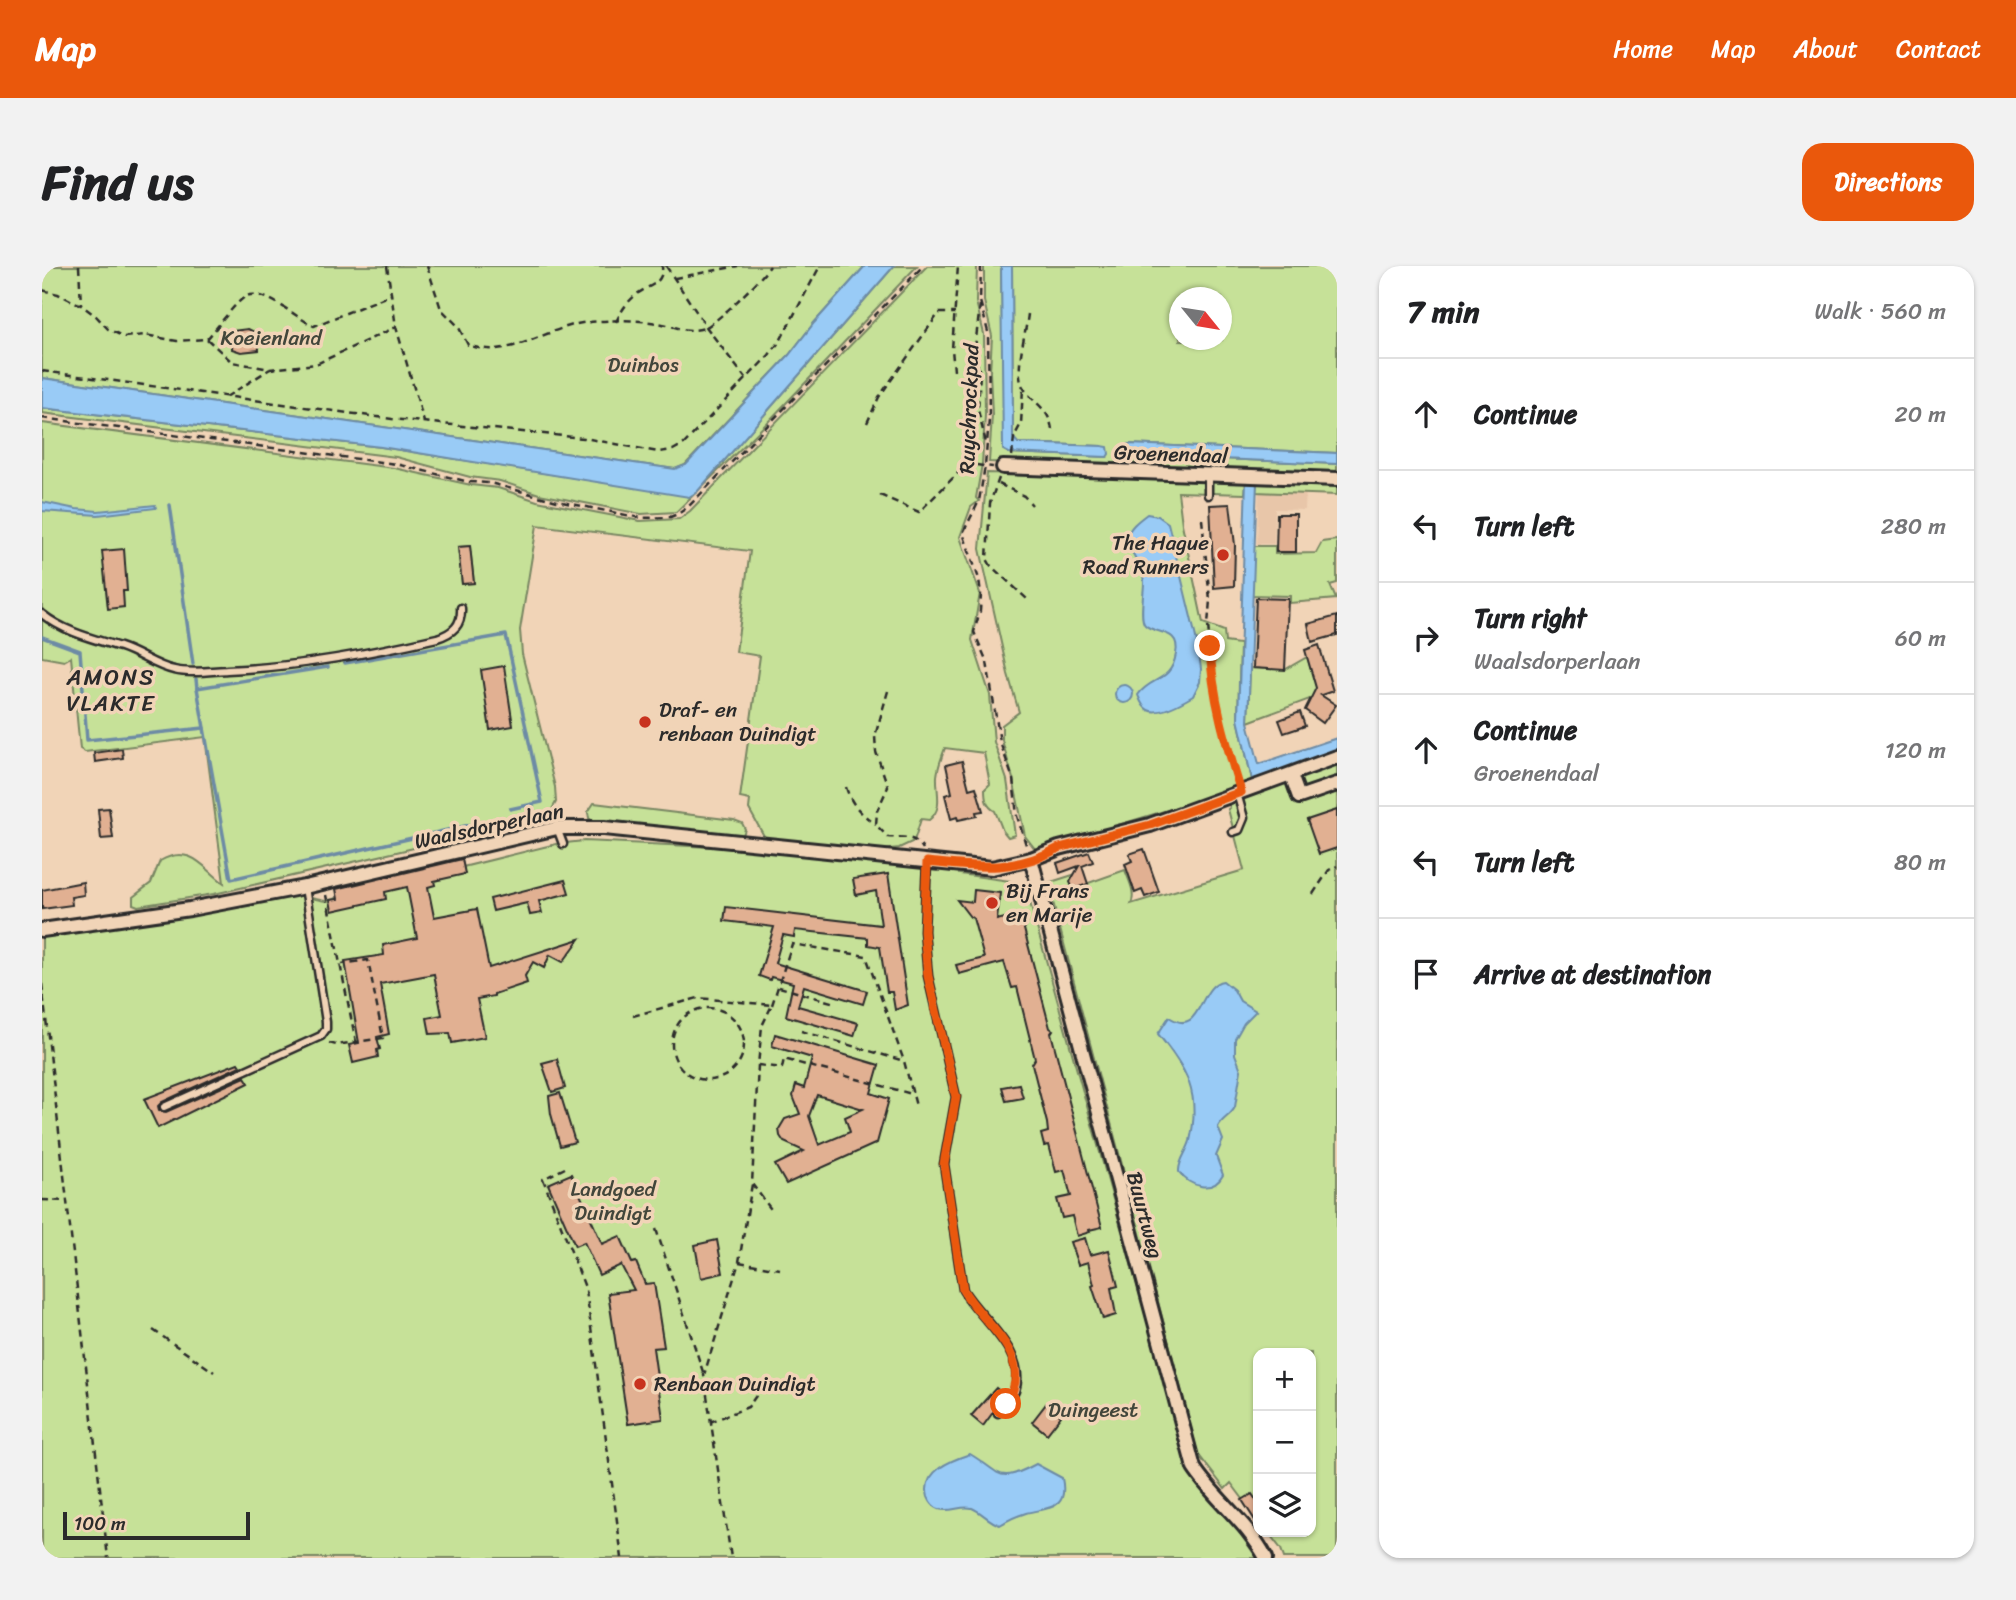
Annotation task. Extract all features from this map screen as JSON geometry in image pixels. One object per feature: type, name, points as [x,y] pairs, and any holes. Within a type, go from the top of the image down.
[{"type":"street","name":"Groenendaal","points":[[1001,470],[1337,479]]},
{"type":"street","points":[[1031,859],[1059,848],[1150,825],[1337,757]]},
{"type":"street","points":[[1292,775],[1299,797],[1337,784]]},
{"type":"street","name":"Waalsdorperlaan","points":[[42,930],[190,909],[305,887],[557,828],[604,828],[992,868],[1031,859]]},
{"type":"street","name":"Buurtweg","points":[[1031,859],[1194,1468],[1251,1534],[1266,1558]]},
{"type":"lane","points":[[1208,474],[1208,495]]},
{"type":"lane","points":[[42,614],[69,630],[122,648],[168,669],[199,671],[264,669],[345,658],[438,638],[456,628],[461,617],[461,608]]},
{"type":"lane","points":[[1233,832],[1239,830],[1244,818],[1239,792]]},
{"type":"lane","points":[[557,828],[563,844]]},
{"type":"lane","points":[[925,862],[924,931],[928,976],[956,1097],[944,1164],[963,1290],[973,1307],[1008,1346],[1016,1374],[1015,1391],[998,1413]]},
{"type":"lane","points":[[164,1107],[321,1036],[326,1029],[305,887]]},
{"type":"path","points":[[79,266],[81,305]]},
{"type":"path","points":[[387,266],[396,327],[424,422]]},
{"type":"path","points":[[427,266],[440,309],[458,326],[468,345],[481,350],[497,350],[580,323],[657,323],[681,330],[707,328],[763,277],[770,266]]},
{"type":"path","points":[[616,322],[623,308],[638,293],[657,283],[664,266]]},
{"type":"path","points":[[664,266],[746,379]]},
{"type":"path","points":[[675,278],[738,266]]},
{"type":"path","points":[[42,371],[424,422],[584,438],[658,452],[673,450],[684,444],[780,341],[820,266]]},
{"type":"path","points":[[42,418],[396,464],[641,518],[670,517],[678,514],[705,490],[923,266]]},
{"type":"path","points":[[954,372],[952,349],[958,266]]},
{"type":"path","name":"Ruychrockpad","points":[[981,266],[981,302],[988,332],[989,421],[985,466],[978,501],[963,533],[979,579],[981,594],[974,632],[987,662],[1000,742],[1013,779],[1022,834]]},
{"type":"path","points":[[42,290],[81,305],[108,329],[124,337],[145,335],[177,341],[207,339],[244,297],[256,293],[266,295],[299,320],[314,326],[390,295]]},
{"type":"path","points":[[981,302],[974,356],[980,372],[978,410],[987,447]]},
{"type":"path","points":[[867,423],[879,397],[939,313],[955,313]]},
{"type":"path","points":[[1012,456],[1014,437],[1021,425],[1023,388],[1020,362],[1028,314]]},
{"type":"path","points":[[207,339],[232,362],[270,369],[316,364],[396,327]]},
{"type":"path","points":[[226,397],[270,369]]},
{"type":"path","points":[[1023,388],[1047,413],[1052,430]]},
{"type":"path","points":[[880,495],[919,512],[967,464],[985,466]]},
{"type":"path","points":[[1001,470],[999,484],[990,503],[987,559],[991,566],[1027,599]]},
{"type":"path","points":[[999,484],[1024,496],[1032,505]]},
{"type":"path","points":[[1202,519],[1210,600],[1208,625],[1214,694],[1239,792]]},
{"type":"path","points":[[876,825],[877,811],[888,787],[876,752],[875,736],[888,691]]},
{"type":"path","points":[[846,787],[850,801],[859,812],[888,837],[908,838],[921,844],[925,862]]},
{"type":"path","points":[[1312,894],[1329,870],[1337,866]]},
{"type":"path","points":[[323,882],[356,1042]]},
{"type":"path","points":[[704,1374],[739,1262],[752,1184],[762,1026],[779,988],[792,944],[866,956],[904,1061],[916,1106]]},
{"type":"path","points":[[321,1036],[330,1044],[337,1045],[383,1038],[368,960],[342,964]]},
{"type":"path","points":[[42,984],[108,1558]]},
{"type":"path","points":[[779,988],[835,1003]]},
{"type":"path","points":[[633,1016],[698,998],[772,1005]]},
{"type":"path","points":[[708,1008],[723,1011],[735,1019],[742,1032],[744,1047],[740,1062],[729,1073],[716,1079],[701,1079],[687,1073],[677,1062],[672,1048],[673,1033],[681,1020],[693,1011],[708,1008]]},
{"type":"path","points":[[801,1031],[904,1061]]},
{"type":"path","points":[[758,1065],[782,1068],[784,1059],[912,1094]]},
{"type":"path","points":[[565,1168],[542,1179],[586,1290],[622,1558]]},
{"type":"path","points":[[752,1184],[773,1212]]},
{"type":"path","points":[[42,1200],[66,1201]]},
{"type":"path","points":[[656,1229],[704,1374],[731,1558]]},
{"type":"path","points":[[739,1262],[780,1269]]},
{"type":"path","points":[[153,1330],[214,1372]]},
{"type":"path","points":[[710,1422],[748,1407],[765,1383]]},
{"type":"shaded area","points":[[1259,488],[1306,489],[1305,510],[1275,509],[1274,544],[1257,544]]},
{"type":"green space","name":"Duinbos","points":[[42,266],[865,266],[789,355],[685,465],[675,469],[42,378]]},
{"type":"green space","points":[[894,266],[917,266],[767,423],[700,488]]},
{"type":"green space","points":[[927,266],[977,266],[976,302],[984,334],[985,415],[982,464],[976,498],[979,501],[971,507],[960,537],[980,593],[972,640],[990,695],[994,742],[1007,780],[1015,835],[1008,837],[995,811],[987,802],[985,789],[990,784],[984,753],[945,748],[937,776],[938,805],[929,820],[921,819],[914,841],[899,848],[881,850],[767,838],[749,809],[750,800],[740,798],[760,656],[736,652],[750,551],[537,525],[520,630],[522,654],[555,787],[556,802],[548,817],[214,894],[138,906],[133,904],[133,897],[151,883],[160,861],[171,856],[189,856],[224,883],[205,737],[85,752],[80,749],[71,657],[64,661],[42,657],[42,423],[394,468],[471,485],[498,488],[537,501],[640,521],[679,519],[690,511]],"holes":[[[470,546],[474,583],[462,584],[458,547]]]},
{"type":"green space","points":[[984,266],[1001,266],[1004,450],[1009,453],[1107,457],[1102,446],[1017,443],[1013,437],[1012,266],[1337,266],[1337,453],[1128,444],[1127,455],[1337,464],[1337,477],[989,462],[992,336],[984,301]]},
{"type":"green space","points":[[42,408],[381,447],[689,496],[696,493],[676,512],[641,514],[539,494],[500,481],[470,477],[396,457],[42,413]]},
{"type":"green space","points":[[987,473],[1246,481],[1245,494],[1178,492],[1203,623],[1224,631],[1225,642],[1240,644],[1238,719],[1253,784],[1036,850],[1025,836],[1002,740],[1002,725],[1019,712],[980,549]]},
{"type":"green space","points":[[1257,481],[1337,484],[1337,495],[1256,492]]},
{"type":"green space","points":[[1337,540],[1337,583],[1330,585],[1336,599],[1290,603],[1290,596],[1248,595],[1250,546],[1275,546],[1275,554],[1316,553],[1322,542]]},
{"type":"green space","points":[[1307,657],[1318,692],[1310,699],[1248,722],[1250,668],[1286,669]]},
{"type":"green space","points":[[1337,764],[1337,1558],[1284,1558],[1272,1537],[1316,1537],[1316,1348],[1253,1348],[1253,1512],[1231,1483],[1225,1489],[1198,1454],[1048,883],[1079,873],[1083,885],[1125,870],[1132,891],[1131,904],[1244,870],[1228,809],[1229,803]]},
{"type":"green space","points":[[594,803],[734,820],[742,823],[745,829],[743,835],[736,837],[601,823],[589,818],[588,812]]},
{"type":"green space","name":"Landgoed Duindigt","points":[[584,841],[733,848],[918,865],[924,870],[937,871],[939,867],[959,868],[959,874],[1010,881],[1027,892],[1190,1474],[1232,1522],[1257,1558],[42,1558],[42,937],[297,895],[325,901],[556,844]]},
{"type":"water","points":[[865,266],[894,266],[697,492],[689,497],[381,447],[42,408],[42,378],[675,469],[686,465],[789,355]]},
{"type":"water","points":[[1001,266],[1012,266],[1013,437],[1018,443],[1108,447],[1107,457],[1009,453],[1003,450]]},
{"type":"water","points":[[1128,444],[1337,453],[1337,464],[1127,455],[1125,451]]},
{"type":"water","points":[[1246,481],[1257,481],[1248,722],[1259,764],[1337,738],[1337,753],[1253,784],[1238,719]]},
{"type":"water","points":[[42,502],[98,511],[155,505],[156,508],[98,515],[42,511]]},
{"type":"water","points":[[1147,514],[1158,516],[1168,523],[1198,646],[1201,669],[1200,682],[1193,696],[1171,708],[1158,711],[1146,709],[1138,695],[1170,670],[1177,646],[1171,636],[1149,628],[1143,622],[1143,576],[1127,538],[1137,522]]},
{"type":"water","points":[[1124,685],[1130,688],[1133,694],[1130,700],[1124,703],[1118,700],[1115,694],[1118,688]]},
{"type":"water","points":[[1223,981],[1234,990],[1240,1001],[1256,1011],[1244,1023],[1235,1039],[1235,1054],[1241,1070],[1235,1107],[1218,1127],[1223,1140],[1216,1156],[1223,1175],[1213,1185],[1201,1186],[1195,1185],[1179,1172],[1190,1141],[1194,1109],[1184,1071],[1158,1034],[1169,1017],[1180,1022],[1188,1021],[1215,984]]},
{"type":"water","points":[[970,1454],[1000,1474],[1006,1475],[1036,1464],[1062,1478],[1062,1497],[1055,1506],[1022,1514],[1000,1525],[972,1508],[947,1510],[935,1507],[928,1497],[929,1480],[940,1468]]},
{"type":"building","points":[[248,329],[258,334],[259,350],[241,352],[232,349],[233,331]]},
{"type":"building","name":"The Hague Road Runners","points":[[1230,504],[1235,545],[1234,586],[1214,588],[1210,505]]},
{"type":"building","points":[[1277,514],[1296,514],[1296,552],[1276,552]]},
{"type":"building","points":[[470,546],[474,583],[462,584],[458,547]]},
{"type":"building","points":[[124,549],[127,591],[123,591],[124,607],[108,609],[102,551]]},
{"type":"building","points":[[1256,598],[1288,599],[1285,670],[1253,668]]},
{"type":"building","points":[[1337,616],[1337,635],[1312,642],[1308,624]]},
{"type":"building","points":[[1319,645],[1333,691],[1321,695],[1336,705],[1323,723],[1305,710],[1316,688],[1305,650]]},
{"type":"building","points":[[504,666],[513,726],[490,730],[481,670]]},
{"type":"building","points":[[1300,712],[1305,726],[1284,733],[1279,720]]},
{"type":"building","points":[[122,749],[123,758],[95,762],[94,753]]},
{"type":"building","points":[[962,761],[969,789],[976,787],[983,811],[976,812],[977,816],[958,820],[957,817],[951,819],[945,795],[952,793],[946,765]]},
{"type":"building","points":[[109,808],[113,838],[101,839],[98,809]]},
{"type":"building","points":[[1337,810],[1337,848],[1319,854],[1307,820]]},
{"type":"building","points":[[1144,849],[1159,892],[1145,897],[1142,890],[1135,893],[1125,864],[1132,861],[1129,854]]},
{"type":"building","points":[[1089,852],[1093,862],[1082,866],[1088,884],[1073,889],[1070,882],[1079,866],[1060,873],[1057,863]]},
{"type":"building","points":[[462,859],[465,874],[434,881],[435,885],[428,887],[434,917],[477,909],[489,968],[580,939],[563,962],[550,955],[544,968],[533,962],[525,976],[527,983],[494,996],[477,999],[485,1037],[452,1043],[450,1033],[430,1034],[427,1018],[442,1015],[434,974],[380,984],[389,1034],[377,1037],[380,1049],[377,1050],[378,1057],[353,1063],[349,1045],[359,1043],[345,961],[384,955],[383,945],[417,938],[407,887],[385,892],[386,899],[332,911],[330,900],[338,899],[336,889]]},
{"type":"building","points":[[888,874],[908,1005],[895,1010],[892,992],[887,992],[880,947],[868,945],[868,938],[795,930],[794,937],[783,935],[775,963],[867,991],[863,1004],[804,986],[798,1006],[858,1023],[854,1036],[786,1016],[793,983],[759,976],[774,927],[724,921],[726,907],[881,925],[876,891],[856,895],[853,879]]},
{"type":"building","points":[[565,880],[569,893],[539,901],[542,913],[530,915],[527,903],[493,911],[490,899]]},
{"type":"building","points":[[83,882],[84,895],[71,897],[72,905],[42,909],[42,890]]},
{"type":"building","points":[[974,890],[1000,893],[997,920],[1021,914],[1026,916],[1024,929],[1050,1028],[1053,1030],[1051,1033],[1102,1227],[1089,1230],[1090,1232],[1077,1236],[1072,1216],[1062,1218],[1057,1199],[1071,1196],[1064,1170],[1056,1172],[1049,1145],[1044,1146],[1041,1134],[1048,1132],[1047,1123],[1017,987],[1012,988],[1004,962],[959,974],[956,965],[984,958],[973,918],[957,900],[973,902]]},
{"type":"building","points":[[775,1034],[879,1065],[871,1093],[889,1099],[877,1143],[786,1184],[775,1165],[804,1151],[784,1142],[779,1129],[785,1119],[800,1114],[793,1096],[796,1085],[804,1088],[812,1058],[772,1046]],"holes":[[[817,1095],[863,1109],[845,1117],[850,1132],[819,1145],[809,1116]]]},
{"type":"building","points":[[557,1059],[565,1088],[552,1092],[542,1063]]},
{"type":"building","points":[[238,1063],[240,1066],[162,1102],[158,1106],[159,1110],[166,1112],[245,1077],[249,1083],[158,1128],[144,1099]]},
{"type":"building","points":[[1019,1084],[1023,1098],[1006,1101],[1002,1087]]},
{"type":"building","points":[[560,1093],[575,1142],[560,1146],[549,1096]]},
{"type":"building","name":"Renbaan Duindigt","points":[[571,1174],[602,1244],[620,1236],[632,1263],[636,1262],[645,1284],[654,1283],[664,1347],[653,1348],[663,1419],[628,1424],[608,1293],[634,1290],[621,1265],[599,1275],[584,1242],[575,1246],[548,1184]]},
{"type":"building","points":[[1085,1238],[1090,1255],[1109,1250],[1118,1286],[1111,1288],[1116,1315],[1103,1319],[1092,1286],[1094,1285],[1088,1262],[1078,1265],[1070,1242]]},
{"type":"building","points":[[717,1240],[723,1273],[701,1278],[695,1245]]},
{"type":"building","points":[[996,1388],[1005,1396],[983,1426],[971,1416]]},
{"type":"building","points":[[1046,1404],[1061,1416],[1047,1434],[1032,1422]]},
{"type":"building","points":[[1253,1496],[1253,1517],[1242,1500]]},
{"type":"waterway","points":[[170,505],[193,664]]},
{"type":"waterway","points":[[345,663],[506,635],[542,802],[510,809]]},
{"type":"waterway","points":[[42,637],[80,651],[87,740],[204,728],[197,688],[328,667]]},
{"type":"waterway","points":[[196,679],[197,688]]},
{"type":"waterway","points":[[204,728],[231,879],[483,822]]},
{"type":"place","name":"The Hague Road Runners","points":[[1223,555]]},
{"type":"place","name":"Draf- en renbaan Duindigt","points":[[645,722]]},
{"type":"place","name":"Bij Frans en Marije","points":[[992,903]]},
{"type":"place","name":"Renbaan Duindigt","points":[[640,1384]]},
{"type":"district","name":"AMONS VLAKTE","points":[[111,690]]},
{"type":"route","points":[[1006,1404],[1015,1391],[1016,1374],[1013,1362],[1008,1346],[973,1307],[963,1290],[944,1164],[956,1097],[928,976],[924,931],[927,862],[992,868],[1009,866],[1059,848],[1150,825],[1241,792],[1220,725],[1210,646]]},
{"type":"park label","name":"Koeienland","points":[[271,338]]},
{"type":"park label","name":"Duingeest","points":[[1093,1410]]}]
